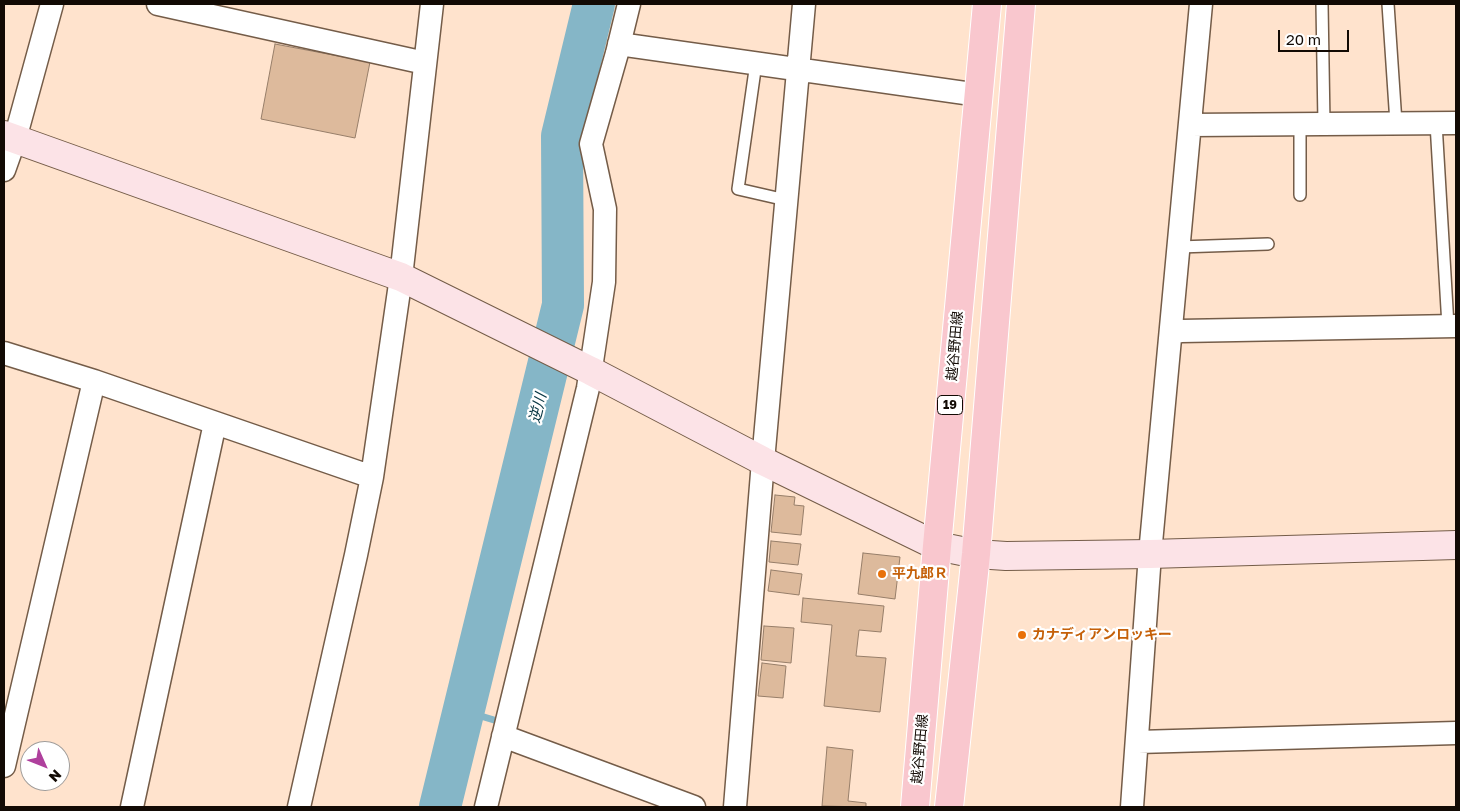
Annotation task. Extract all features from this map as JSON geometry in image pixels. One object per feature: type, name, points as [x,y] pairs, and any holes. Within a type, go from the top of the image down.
[{"type":"main road","name":"越谷野田線","points":[[915,807],[987,4]]},
{"type":"main road","points":[[949,807],[976,554],[1020,4]]},
{"type":"street","points":[[4,170],[9,137],[52,4]]},
{"type":"street","points":[[158,4],[425,63]]},
{"type":"street","points":[[299,807],[372,477],[401,276],[432,4]]},
{"type":"street","points":[[486,807],[588,388],[583,367],[604,282],[605,209],[591,144],[629,4]]},
{"type":"street","points":[[735,807],[763,461],[804,4]]},
{"type":"street","points":[[1132,807],[1150,554],[1172,333],[1201,4]]},
{"type":"street","points":[[619,44],[978,95]]},
{"type":"street","points":[[1190,125],[1446,123]]},
{"type":"street","points":[[9,137],[401,276],[583,367],[763,461],[937,546],[976,554],[1006,556],[1456,546]]},
{"type":"street","points":[[1172,333],[1181,331],[1452,326]]},
{"type":"street","points":[[4,353],[372,477]]},
{"type":"street","points":[[4,766],[94,382]]},
{"type":"street","points":[[132,807],[215,423]]},
{"type":"street","points":[[1138,742],[1456,733]]},
{"type":"street","points":[[503,736],[694,807]]},
{"type":"lane","points":[[1322,4],[1324,124]]},
{"type":"lane","points":[[1388,4],[1396,123]]},
{"type":"lane","points":[[756,63],[738,189],[786,200]]},
{"type":"lane","points":[[1446,123],[1452,326]]},
{"type":"lane","points":[[1300,124],[1300,195]]},
{"type":"lane","points":[[1179,247],[1268,244]]},
{"type":"building","points":[[275,44],[370,62],[355,138],[261,119]]},
{"type":"building","points":[[775,495],[795,497],[794,505],[804,506],[801,535],[771,532]]},
{"type":"building","points":[[771,541],[801,544],[798,565],[769,562]]},
{"type":"building","points":[[863,553],[900,557],[895,599],[858,594]]},
{"type":"building","points":[[771,570],[802,574],[799,595],[768,591]]},
{"type":"building","points":[[803,598],[884,606],[881,632],[859,630],[856,656],[886,658],[880,712],[824,706],[832,625],[801,622]]},
{"type":"building","points":[[764,626],[794,628],[791,663],[761,660]]},
{"type":"building","points":[[762,663],[786,666],[783,698],[758,696]]},
{"type":"building","points":[[827,747],[853,750],[848,801],[866,803],[866,807],[822,806]]},
{"type":"waterway","name":"逆川","points":[[440,807],[563,305],[562,136],[594,4]]},
{"type":"waterway","points":[[464,711],[494,720]]},
{"type":"place","name":"平九郎Ｒ","points":[[882,574]]},
{"type":"place","name":"カナディアンロッキー","points":[[1022,635]]}]
